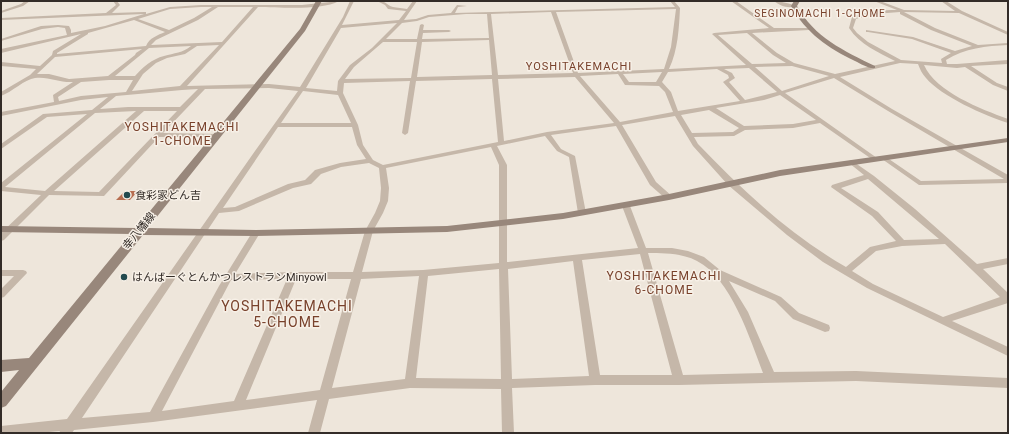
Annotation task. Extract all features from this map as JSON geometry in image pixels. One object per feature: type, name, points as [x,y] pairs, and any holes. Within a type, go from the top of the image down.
[{"type":"street","points":[[1,12],[22,5],[28,1]]},
{"type":"street","points":[[107,14],[118,5],[115,1]]},
{"type":"street","points":[[170,8],[180,1]]},
{"type":"street","points":[[200,6],[208,1]]},
{"type":"street","points":[[109,78],[127,66],[138,56],[138,54],[148,47],[150,42],[154,39],[167,31],[196,19],[225,1]]},
{"type":"street","points":[[271,6],[276,1]]},
{"type":"street","points":[[1,51],[90,30],[170,8],[200,6],[256,7],[337,1]]},
{"type":"street","points":[[68,429],[302,89],[353,1]]},
{"type":"street","points":[[379,1],[386,4],[390,8],[409,10]]},
{"type":"street","points":[[415,1],[400,22],[374,49],[352,66],[341,81],[340,93],[356,125],[360,145],[370,161],[382,167],[546,134],[618,124],[764,98],[835,76],[900,61],[967,66],[1008,62]]},
{"type":"street","points":[[659,84],[667,71],[677,34],[678,8],[672,1]]},
{"type":"street","points":[[733,1],[772,28],[769,30]]},
{"type":"street","points":[[776,1],[783,5],[796,4],[800,20],[809,29],[841,52],[873,67]]},
{"type":"street","points":[[876,1],[908,12]]},
{"type":"street","points":[[943,1],[960,12],[1008,34]]},
{"type":"street","name":"幸八幡線","points":[[1,402],[303,30],[318,3]]},
{"type":"street","points":[[452,14],[457,6],[465,6]]},
{"type":"street","points":[[182,88],[256,7]]},
{"type":"street","points":[[338,27],[400,22],[417,20],[428,16],[452,14],[678,8]]},
{"type":"street","points":[[553,11],[576,75],[618,124],[653,183],[669,197]]},
{"type":"street","points":[[1,20],[154,12]]},
{"type":"street","points":[[489,12],[492,39],[497,144],[503,165],[503,266],[508,433]]},
{"type":"street","points":[[900,12],[933,29],[979,47]]},
{"type":"street","points":[[900,61],[858,36],[851,28],[854,18],[861,15],[900,12],[960,12]]},
{"type":"street","points":[[135,18],[167,31]]},
{"type":"street","points":[[1,40],[18,36],[38,28],[55,25],[67,27],[69,30],[69,35]]},
{"type":"street","points":[[405,133],[418,40],[422,25]]},
{"type":"street","points":[[809,29],[714,34],[780,92],[810,114],[919,183],[1008,179]]},
{"type":"street","points":[[1,94],[32,76],[54,56],[55,52],[90,30]]},
{"type":"street","points":[[420,32],[449,31]]},
{"type":"street","points":[[868,31],[913,38],[955,53]]},
{"type":"street","points":[[747,32],[775,54],[792,64],[835,76],[890,110],[957,147],[1008,179]]},
{"type":"street","points":[[18,36],[59,37]]},
{"type":"street","points":[[382,41],[492,39]]},
{"type":"street","points":[[54,56],[148,47],[222,43]]},
{"type":"street","points":[[128,93],[136,78],[159,59],[189,51],[196,44]]},
{"type":"street","points":[[945,65],[943,60],[955,53],[979,47],[1008,44]]},
{"type":"street","points":[[920,62],[929,78],[939,86],[974,106],[1008,121]]},
{"type":"street","points":[[1,64],[41,68]]},
{"type":"street","points":[[341,81],[576,75],[792,64]]},
{"type":"street","points":[[967,66],[995,84],[1008,89]]},
{"type":"street","points":[[717,68],[730,74],[732,78],[726,82],[744,102]]},
{"type":"street","points":[[620,73],[627,84],[659,84],[668,92],[676,114],[682,121],[695,145],[731,183],[790,233],[846,272],[870,286],[944,320],[1008,352]]},
{"type":"street","points":[[32,76],[49,76],[69,81],[83,79],[136,78]]},
{"type":"street","points":[[57,103],[55,96],[83,79]]},
{"type":"street","points":[[1,114],[81,98],[182,88],[269,86],[340,93]]},
{"type":"street","points":[[1,188],[47,193],[101,194],[203,88]]},
{"type":"street","points":[[1,188],[115,94]]},
{"type":"street","points":[[711,108],[743,128]]},
{"type":"street","points":[[1,147],[45,115],[142,109],[182,109]]},
{"type":"street","points":[[1,238],[6,229],[142,109]]},
{"type":"street","points":[[689,135],[734,134],[743,128],[793,126],[823,121]]},
{"type":"street","points":[[276,125],[356,125]]},
{"type":"street","points":[[546,134],[559,150],[572,156],[582,213]]},
{"type":"street","points":[[157,136],[217,136]]},
{"type":"street","points":[[6,229],[256,233],[369,232],[447,229],[582,213],[626,206],[780,173],[1008,140]]},
{"type":"street","points":[[218,211],[236,209],[291,186],[308,182],[318,172],[340,166],[370,161]]},
{"type":"street","points":[[851,162],[905,204],[977,267],[1008,299],[944,320]]},
{"type":"street","points":[[314,433],[369,232],[384,205],[386,193],[382,167]]},
{"type":"street","points":[[869,176],[836,187],[875,214],[902,243]]},
{"type":"street","points":[[626,206],[643,250],[680,380]]},
{"type":"street","points":[[153,417],[229,277],[256,233]]},
{"type":"street","points":[[846,272],[873,250],[902,243],[947,241]]},
{"type":"street","points":[[229,277],[293,275],[357,276],[424,273],[503,266],[643,250],[686,253],[699,258],[718,272],[778,299],[796,316],[825,328]]},
{"type":"street","points":[[577,258],[595,380]]},
{"type":"street","points":[[977,267],[1008,261]]},
{"type":"street","points":[[718,272],[744,315],[770,377]]},
{"type":"street","points":[[1,273],[23,273],[1,295]]},
{"type":"street","points":[[410,383],[424,273]]},
{"type":"street","points":[[238,406],[293,275]]},
{"type":"street","points":[[995,346],[1008,359]]},
{"type":"street","points":[[1,366],[32,363]]},
{"type":"street","points":[[1,431],[68,429],[323,396],[410,383],[506,384],[595,380],[680,380],[856,376],[1008,383]]},
{"type":"building","name":"食彩家どん吉","points":[[125,191],[138,191],[130,200],[116,200]]},
{"type":"place","name":"食彩家どん吉","points":[[127,195]]},
{"type":"place","name":"はんばーぐとんかつレストランMinyowl","points":[[124,277]]},
{"type":"district","name":"SEGINOMACHI 1-CHOME","points":[[820,13]]},
{"type":"district","name":"YOSHITAKEMACHI","points":[[579,66]]},
{"type":"district","name":"YOSHITAKEMACHI 1-CHOME","points":[[182,134]]},
{"type":"district","name":"YOSHITAKEMACHI 6-CHOME","points":[[664,283]]},
{"type":"district","name":"YOSHITAKEMACHI 5-CHOME","points":[[287,314]]}]
